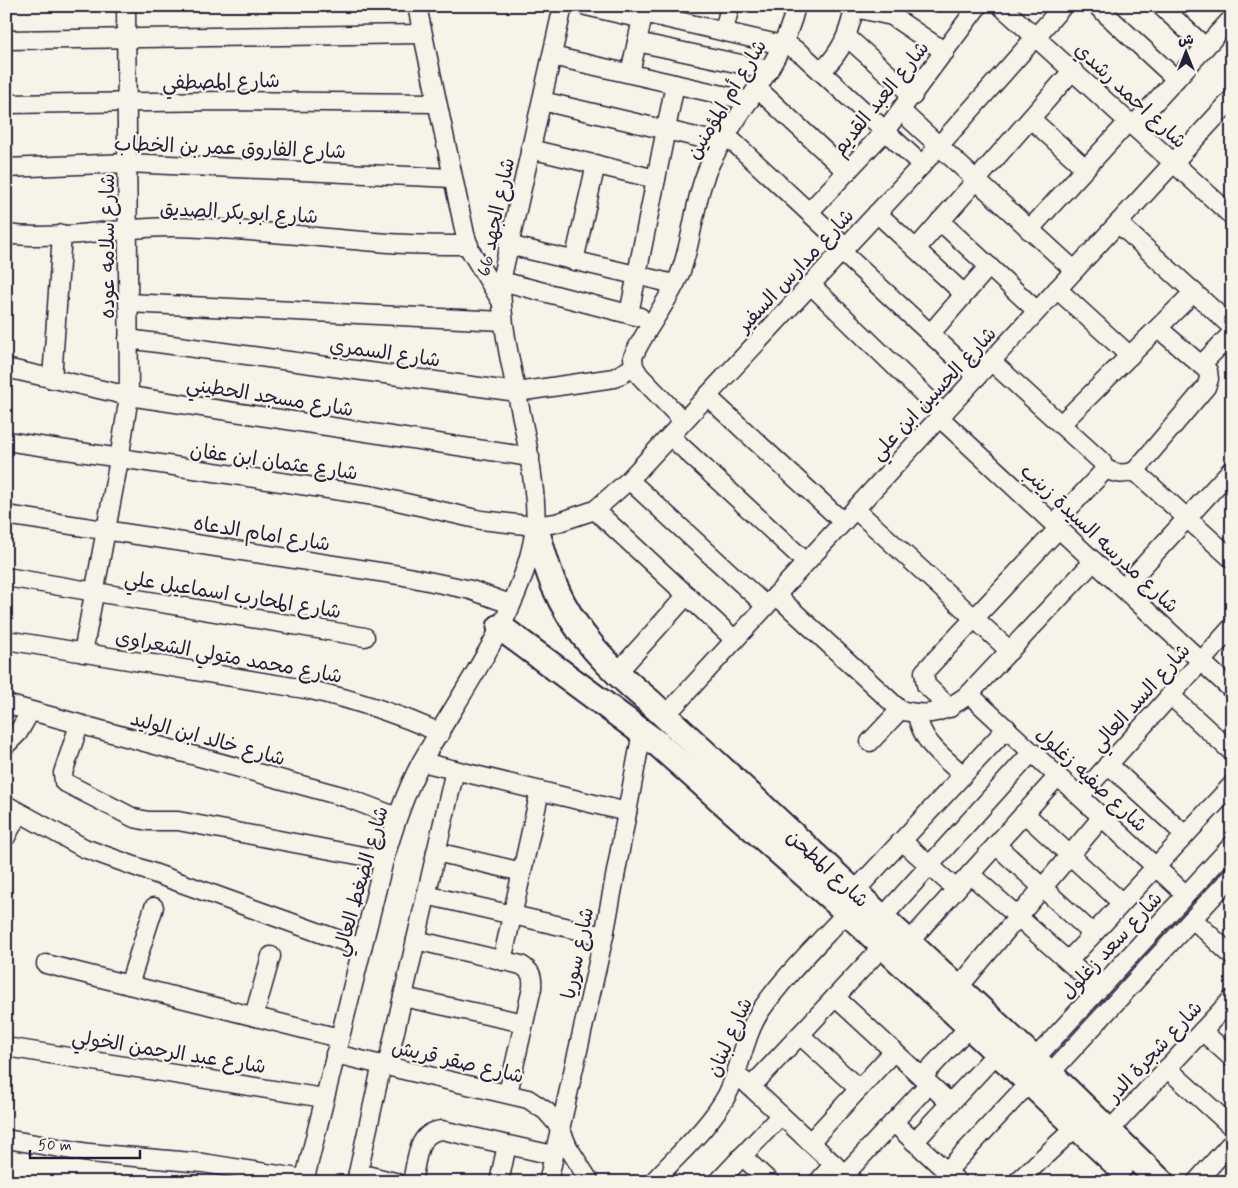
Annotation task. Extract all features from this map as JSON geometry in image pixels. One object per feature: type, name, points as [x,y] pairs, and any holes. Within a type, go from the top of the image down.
[{"type":"street","name":"شارع سلامه عوده","points":[[83,653],[129,396],[126,6]]},
{"type":"street","points":[[417,6],[452,178],[469,245],[501,301]]},
{"type":"street","name":"شارع الجهد 66","points":[[535,526],[530,456],[503,321],[502,281],[508,245],[563,6]]},
{"type":"street","points":[[586,6],[644,13],[784,44],[797,50],[922,165]]},
{"type":"street","points":[[724,31],[730,6]]},
{"type":"street","name":"شارع أم المؤمنين","points":[[634,367],[633,357],[674,284],[684,262],[703,180],[724,139],[784,44],[796,6]]},
{"type":"street","name":"شارع العبد القديم","points":[[809,212],[885,131],[913,96],[978,6]]},
{"type":"street","name":"شارع احمد رشدي","points":[[1001,6],[1232,216]]},
{"type":"street","name":"شارع مدارس السفير","points":[[535,526],[556,523],[595,510],[629,480],[922,165],[1063,6]]},
{"type":"street","points":[[1097,6],[1176,79]]},
{"type":"street","points":[[1161,6],[1206,47]]},
{"type":"street","points":[[821,72],[837,55],[847,37],[855,7],[892,16],[945,52]]},
{"type":"street","points":[[630,73],[644,13]]},
{"type":"street","points":[[1030,230],[1085,168],[1176,79],[1232,18]]},
{"type":"street","points":[[6,40],[422,34]]},
{"type":"street","points":[[847,37],[913,96]]},
{"type":"street","points":[[637,42],[769,70]]},
{"type":"street","points":[[552,56],[675,84],[753,94],[847,172]]},
{"type":"street","points":[[916,249],[1073,70]]},
{"type":"street","points":[[629,314],[675,84]]},
{"type":"street","name":"شارع الحسين ابن علي","points":[[663,714],[735,640],[1232,99]]},
{"type":"street","points":[[542,100],[666,129],[724,139],[809,212],[930,334],[977,377]]},
{"type":"street","name":"شارع المصطفي","points":[[6,104],[127,104],[224,101],[436,103]]},
{"type":"street","points":[[901,111],[1074,270]]},
{"type":"street","points":[[1030,119],[1085,168]]},
{"type":"street","points":[[530,149],[656,179]]},
{"type":"street","name":"شارع الفاروق عمر بن الخطاب","points":[[6,168],[127,163],[452,178]]},
{"type":"street","points":[[574,261],[596,164]]},
{"type":"street","points":[[877,213],[964,294]]},
{"type":"street","points":[[940,221],[1037,311]]},
{"type":"street","points":[[1118,223],[1232,327]]},
{"type":"street","name":"شارع ابو بكر الصديق","points":[[6,234],[62,234],[128,228],[220,229],[390,243],[469,245]]},
{"type":"street","points":[[52,379],[62,234]]},
{"type":"street","points":[[508,245],[674,284]]},
{"type":"street","points":[[930,334],[989,266]]},
{"type":"street","points":[[502,281],[653,320]]},
{"type":"street","name":"شارع مدرسه السيدة زينب","points":[[811,284],[941,415],[1056,526],[1232,690]]},
{"type":"street","points":[[1057,289],[1130,356]]},
{"type":"street","points":[[1061,424],[1194,292]]},
{"type":"street","points":[[128,303],[503,321]]},
{"type":"street","points":[[991,361],[1098,457],[1104,468],[1124,475],[1135,471],[1206,387],[1209,379],[1208,370],[1202,364],[1158,328]]},
{"type":"street","name":"شارع السمري","points":[[128,339],[517,392],[614,378],[634,367]]},
{"type":"street","points":[[1202,364],[1228,343]]},
{"type":"street","points":[[634,367],[683,421]]},
{"type":"street","name":"شارع مسجد الحطيني","points":[[6,368],[129,396],[530,456]]},
{"type":"street","points":[[707,396],[843,522]]},
{"type":"street","points":[[670,436],[806,562]]},
{"type":"street","name":"شارع عثمان ابن عفان","points":[[6,442],[375,496],[481,520],[535,526]]},
{"type":"street","points":[[950,708],[926,685],[923,679],[924,672],[1056,526],[1101,474],[1104,468]]},
{"type":"street","points":[[1123,588],[1232,469]]},
{"type":"street","points":[[1135,471],[1232,559]]},
{"type":"street","points":[[629,480],[771,600],[909,712],[929,743],[963,775]]},
{"type":"street","points":[[855,509],[1010,650]]},
{"type":"street","points":[[595,510],[735,640]]},
{"type":"street","name":"شارع امام الدعاه","points":[[6,514],[423,580],[471,590],[510,604]]},
{"type":"street","name":"شارع الضغط العالي","points":[[305,1180],[384,860],[398,817],[422,762],[500,627],[530,553],[535,526]]},
{"type":"street","name":"شارع المطحن","points":[[535,526],[554,584],[570,617],[585,638],[616,674],[663,714],[850,902],[883,946],[997,1053],[1034,1076]]},
{"type":"street","points":[[870,742],[909,712],[934,713],[950,708],[969,694],[1094,561]]},
{"type":"street","name":"شارع المحارب اسماعيل علي","points":[[6,578],[365,637]]},
{"type":"street","points":[[616,674],[687,595]]},
{"type":"street","name":"شارع المطحن","points":[[500,627],[644,733],[850,902],[882,918],[958,988],[1034,1076],[1083,1120],[1136,1182]]},
{"type":"street","name":"شارع السد العالي","points":[[1080,796],[1232,627]]},
{"type":"street","name":"شارع محمد متولي الشعراوى","points":[[6,640],[311,690],[355,700],[399,714],[440,733]]},
{"type":"street","name":"شارع صفيه زغلول","points":[[969,694],[1186,895]]},
{"type":"street","points":[[1170,695],[1232,752]]},
{"type":"street","name":"شارع خالد ابن الوليد","points":[[6,704],[345,797],[398,817]]},
{"type":"street","points":[[639,710],[663,714],[668,735],[644,733],[639,710]]},
{"type":"street","points":[[6,745],[18,733],[30,712]]},
{"type":"street","points":[[79,725],[63,773],[64,782],[128,815],[148,821],[186,822],[384,860]]},
{"type":"street","name":"شارع لبنان","points":[[662,1178],[711,1118],[737,1074],[750,1032],[760,1012],[902,841],[1006,728]]},
{"type":"street","name":"شارع سوريا","points":[[548,1182],[559,1126],[604,936],[644,733]]},
{"type":"street","points":[[882,918],[1032,752]]},
{"type":"street","points":[[422,762],[627,812]]},
{"type":"street","points":[[1108,764],[1185,836]]},
{"type":"street","points":[[395,1182],[357,1177],[403,996],[455,770]]},
{"type":"street","points":[[908,943],[1058,776]]},
{"type":"street","points":[[1068,961],[1232,785]]},
{"type":"street","points":[[502,961],[540,791]]},
{"type":"street","points":[[6,837],[13,808],[84,848],[362,948]]},
{"type":"street","points":[[1024,813],[1122,903]]},
{"type":"street","points":[[958,988],[1102,817]]},
{"type":"street","points":[[902,841],[956,890]]},
{"type":"street","points":[[996,845],[1093,934]]},
{"type":"street","name":"شارع سعد زغلول","points":[[1034,1076],[1099,989],[1232,845]]},
{"type":"street","points":[[436,852],[522,872]]},
{"type":"street","points":[[970,874],[1099,989]]},
{"type":"street","name":"شارع سعد زغلول","points":[[1034,1076],[1193,918],[1232,876]]},
{"type":"street","points":[[426,895],[604,936]]},
{"type":"street","points":[[129,985],[154,907]]},
{"type":"street","points":[[1193,918],[1232,956]]},
{"type":"street","points":[[416,940],[521,965],[529,970],[533,978],[508,1093]]},
{"type":"street","points":[[751,1087],[883,946]]},
{"type":"street","points":[[254,1016],[271,956]]},
{"type":"street","name":"شارع صقر قريش","points":[[46,964],[254,1016],[385,1065],[528,1099],[546,1111],[559,1126],[568,1147],[590,1182]]},
{"type":"street","points":[[403,996],[524,1023]]},
{"type":"street","points":[[835,997],[950,1103]]},
{"type":"street","name":"شارع شجرة الدر","points":[[1108,1132],[1232,999]]},
{"type":"street","points":[[818,1182],[844,1173],[893,1122],[969,1026]]},
{"type":"street","points":[[1202,1031],[1232,1058]]},
{"type":"street","points":[[800,1035],[858,1089]]},
{"type":"street","name":"شارع عبد الرحمن الخولي","points":[[6,1047],[324,1098]]},
{"type":"street","points":[[810,1142],[894,1051]]},
{"type":"street","points":[[914,1142],[997,1053]]},
{"type":"street","points":[[1168,1068],[1232,1127]]},
{"type":"street","points":[[737,1074],[844,1173]]},
{"type":"street","points":[[893,1122],[952,1177],[1034,1076]]},
{"type":"street","points":[[718,1182],[781,1115]]},
{"type":"street","points":[[1018,1182],[1083,1120]]},
{"type":"street","name":"شارع المطحن","points":[[1083,1120],[1108,1132],[1161,1182]]},
{"type":"street","points":[[412,1182],[421,1143],[426,1135],[433,1131],[442,1130],[553,1155]]},
{"type":"street","points":[[6,1139],[89,1153],[203,1163],[305,1180]]},
{"type":"street","points":[[1196,1182],[1232,1142]]},
{"type":"street","points":[[498,1182],[507,1145]]},
{"type":"street","points":[[742,1156],[764,1180]]}]
